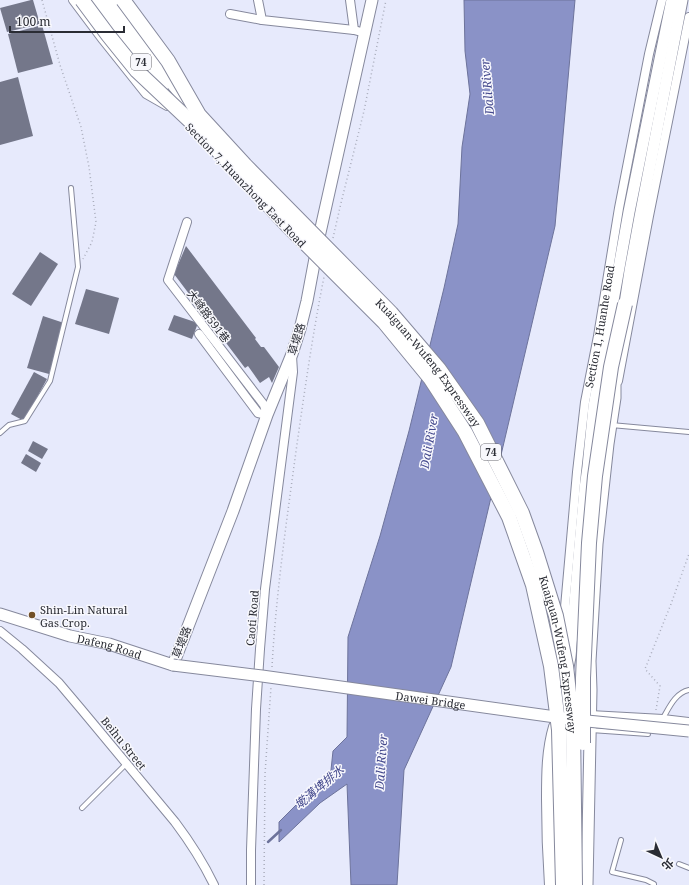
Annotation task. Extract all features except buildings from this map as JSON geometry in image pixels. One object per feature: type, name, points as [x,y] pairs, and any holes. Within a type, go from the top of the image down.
[{"type":"highway","points":[[82,0],[137,71],[195,118]]},
{"type":"highway","name":"Kuaiguan-Wufeng Expressway","points":[[95,0],[156,82],[245,165],[391,313],[439,369],[477,423],[522,513],[556,616],[566,666],[573,728],[575,885]]},
{"type":"highway","name":"Kuaiguan-Wufeng Expressway","points":[[109,0],[195,118],[286,226],[384,322],[430,378],[465,432],[509,517],[533,585],[552,666],[559,730],[563,885]]},
{"type":"highway","points":[[123,0],[168,61],[195,118]]},
{"type":"highway","points":[[582,885],[583,678],[589,543],[598,452],[611,367],[625,304]]},
{"type":"highway","points":[[552,885],[549,823],[549,776],[553,736],[561,709]]},
{"type":"street","name":"Section 7, Huanzhong East Road","points":[[73,0],[146,94],[177,112]]},
{"type":"street","name":"Section 7, Huanzhong East Road","points":[[90,0],[117,38],[177,112],[234,174],[315,257]]},
{"type":"street","name":"Section 7, Huanzhong East Road","points":[[114,0],[194,100]]},
{"type":"street","name":"Section 7, Huanzhong East Road","points":[[130,0],[176,62],[201,113],[319,237]]},
{"type":"street","points":[[258,0],[262,20]]},
{"type":"street","points":[[350,0],[354,30]]},
{"type":"street","name":"草堤路","points":[[173,665],[233,511],[266,415],[292,354],[300,329],[372,0]]},
{"type":"street","name":"Section 1, Huanhe Road","points":[[570,657],[566,633],[565,607],[585,402],[598,336],[619,208],[649,54],[662,0]]},
{"type":"street","name":"Section 1, Huanhe Road","points":[[561,709],[570,657],[594,406],[629,212],[672,0]]},
{"type":"street","name":"Section 1, Huanhe Road","points":[[615,398],[615,372],[622,341],[625,304],[640,217],[682,0]]},
{"type":"street","points":[[230,14],[262,20],[354,30],[365,33]]},
{"type":"street","name":"Section 1, Huanhe Road","points":[[590,715],[590,661],[598,544],[611,425],[648,223],[689,18]]},
{"type":"street","name":"大峰路591巷","points":[[188,222],[168,280],[264,405],[266,415]]},
{"type":"street","points":[[199,334],[258,413],[266,415]]},
{"type":"street","name":"Caoti Road","points":[[250,885],[260,649],[265,589],[293,372],[292,354]]},
{"type":"street","name":"Dafeng Road","points":[[0,614],[70,636],[109,644],[173,665]]},
{"type":"street","name":"Beihu Street","points":[[0,631],[59,683],[81,708],[188,839],[214,885]]},
{"type":"street","name":"Dawei Bridge","points":[[173,665],[243,673],[577,720],[689,731]]},
{"type":"street","points":[[557,885],[554,776],[561,709]]},
{"type":"street","points":[[561,709],[570,885]]},
{"type":"street","points":[[587,885],[590,715],[658,718],[689,722]]},
{"type":"lane","points":[[0,434],[9,425],[25,421],[50,381],[78,268],[71,188]]},
{"type":"lane","points":[[611,425],[689,432]]},
{"type":"lane","points":[[658,718],[676,697],[689,690]]},
{"type":"lane","points":[[590,730],[648,734]]},
{"type":"lane","points":[[82,808],[127,763]]},
{"type":"lane","points":[[621,840],[612,872],[646,880],[654,885]]},
{"type":"lane","points":[[679,864],[689,868]]},
{"type":"path","points":[[42,0],[60,65],[81,127],[89,167],[96,222],[92,242],[78,268]]},
{"type":"path","points":[[332,241],[364,111],[386,0]]},
{"type":"path","points":[[272,670],[279,587],[291,490],[314,333],[326,271]]},
{"type":"path","points":[[658,718],[660,686],[645,669],[689,554]]},
{"type":"path","points":[[264,885],[265,774],[271,686]]},
{"type":"water","name":"Dali River","points":[[464,0],[575,0],[555,226],[451,667],[404,770],[397,885],[351,885],[347,784],[320,803],[279,842],[279,822],[331,770],[333,751],[347,737],[348,637],[380,536],[409,431],[458,224],[462,147],[470,94],[465,51]]},
{"type":"waterway","name":"墘溝埤排水","points":[[268,842],[281,830]]},
{"type":"place","name":"Shin-Lin Natural Gas Crop.","points":[[32,615]]}]
